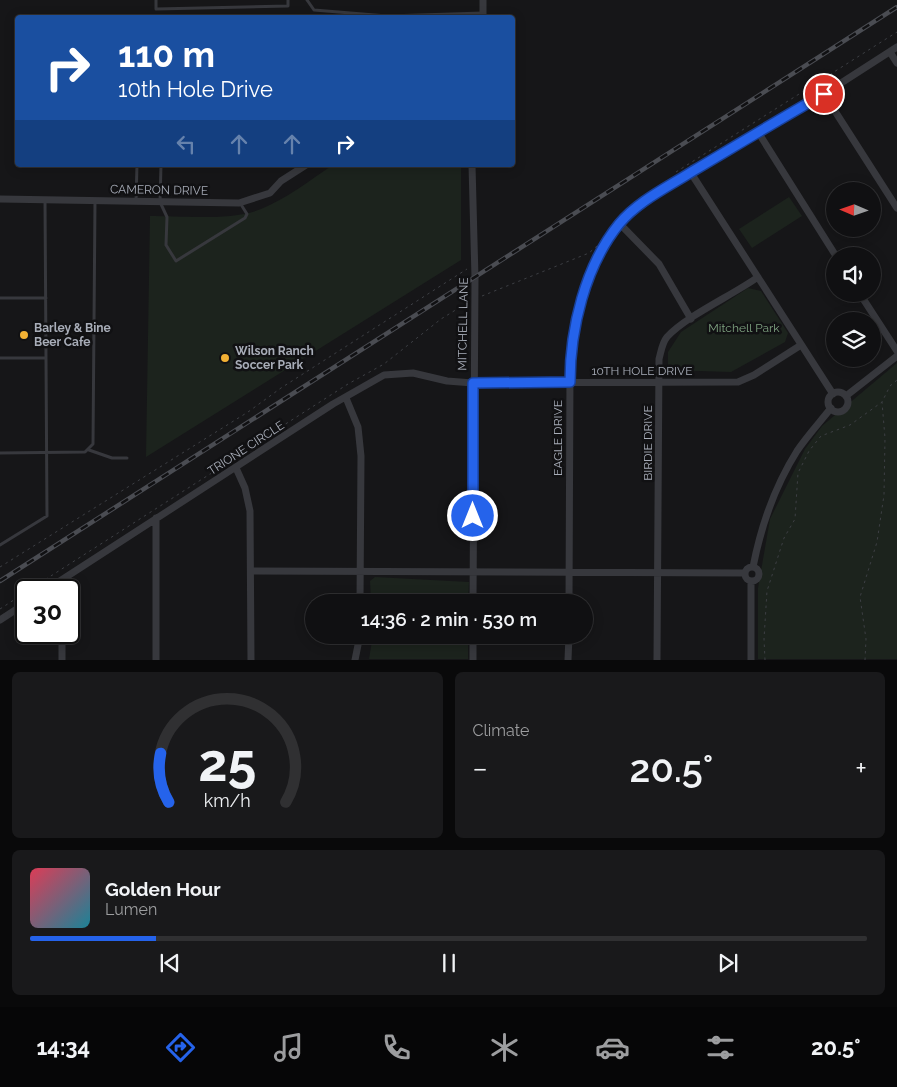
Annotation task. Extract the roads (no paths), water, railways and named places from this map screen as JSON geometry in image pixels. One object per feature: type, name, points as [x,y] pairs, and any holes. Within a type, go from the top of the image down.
[{"type":"street","points":[[483,0],[483,15]]},
{"type":"street","name":"EAGLE DRIVE","points":[[569,594],[570,382],[572,340],[582,298],[598,260],[620,224],[652,196],[824,94],[897,47]]},
{"type":"street","points":[[890,52],[897,63]]},
{"type":"street","points":[[824,94],[897,208]]},
{"type":"street","points":[[758,132],[830,247]]},
{"type":"street","name":"CAMERON DRIVE","points":[[0,199],[239,203],[270,193],[281,181],[303,167]]},
{"type":"street","name":"MITCHELL LANE","points":[[472,167],[474,269],[473,594]]},
{"type":"street","points":[[691,173],[833,394]]},
{"type":"street","points":[[620,224],[658,264],[692,319]]},
{"type":"street","name":"BIRDIE DRIVE","points":[[657,660],[659,359],[667,338],[692,319],[758,278]]},
{"type":"street","points":[[865,302],[897,351]]},
{"type":"street","name":"10TH HOLE DRIVE","points":[[473,383],[738,382],[754,375],[801,345]]},
{"type":"street","points":[[846,396],[897,356]]},
{"type":"street","name":"TRIONE CIRCLE","points":[[64,579],[233,465],[384,376],[413,373],[447,381],[473,383]]},
{"type":"street","points":[[841,393],[846,396],[848,402],[843,410],[837,412],[831,408],[829,400],[833,394],[841,393]]},
{"type":"street","points":[[346,398],[358,427],[361,456],[360,594]]},
{"type":"street","points":[[753,567],[762,528],[776,491],[797,450],[831,408]]},
{"type":"street","points":[[233,465],[245,488],[250,512],[252,571],[251,660]]},
{"type":"street","points":[[156,518],[156,660]]},
{"type":"street","points":[[745,573],[747,569],[753,567],[759,570],[758,579],[751,581]]},
{"type":"street","points":[[252,571],[745,573]]},
{"type":"street","points":[[745,573],[751,581],[751,660]]},
{"type":"street","points":[[0,620],[15,610]]},
{"type":"street","points":[[62,644],[62,660]]},
{"type":"street","points":[[355,660],[358,644]]},
{"type":"street","points":[[473,644],[473,660]]},
{"type":"street","points":[[568,660],[569,644]]},
{"type":"lane","points":[[156,0],[156,9],[288,6],[288,0]]},
{"type":"lane","points":[[307,0],[314,10],[375,15]]},
{"type":"lane","points":[[136,167],[136,201]]},
{"type":"lane","points":[[161,167],[160,202],[167,217],[166,245],[176,262],[245,218],[248,214],[239,203]]},
{"type":"lane","points":[[0,545],[47,516],[45,200]]},
{"type":"lane","points":[[0,453],[85,452],[93,444],[95,435],[95,200]]},
{"type":"lane","points":[[0,298],[46,298]]},
{"type":"lane","points":[[0,358],[46,358]]},
{"type":"lane","points":[[89,450],[112,458],[127,458]]},
{"type":"railway","points":[[0,581],[897,7]]},
{"type":"place","name":"Barley & Bine Beer Cafe","points":[[24,335]]},
{"type":"place","name":"Wilson Ranch Soccer Park","points":[[225,358]]},
{"type":"park label","name":"Mitchell Park","points":[[744,328]]}]
